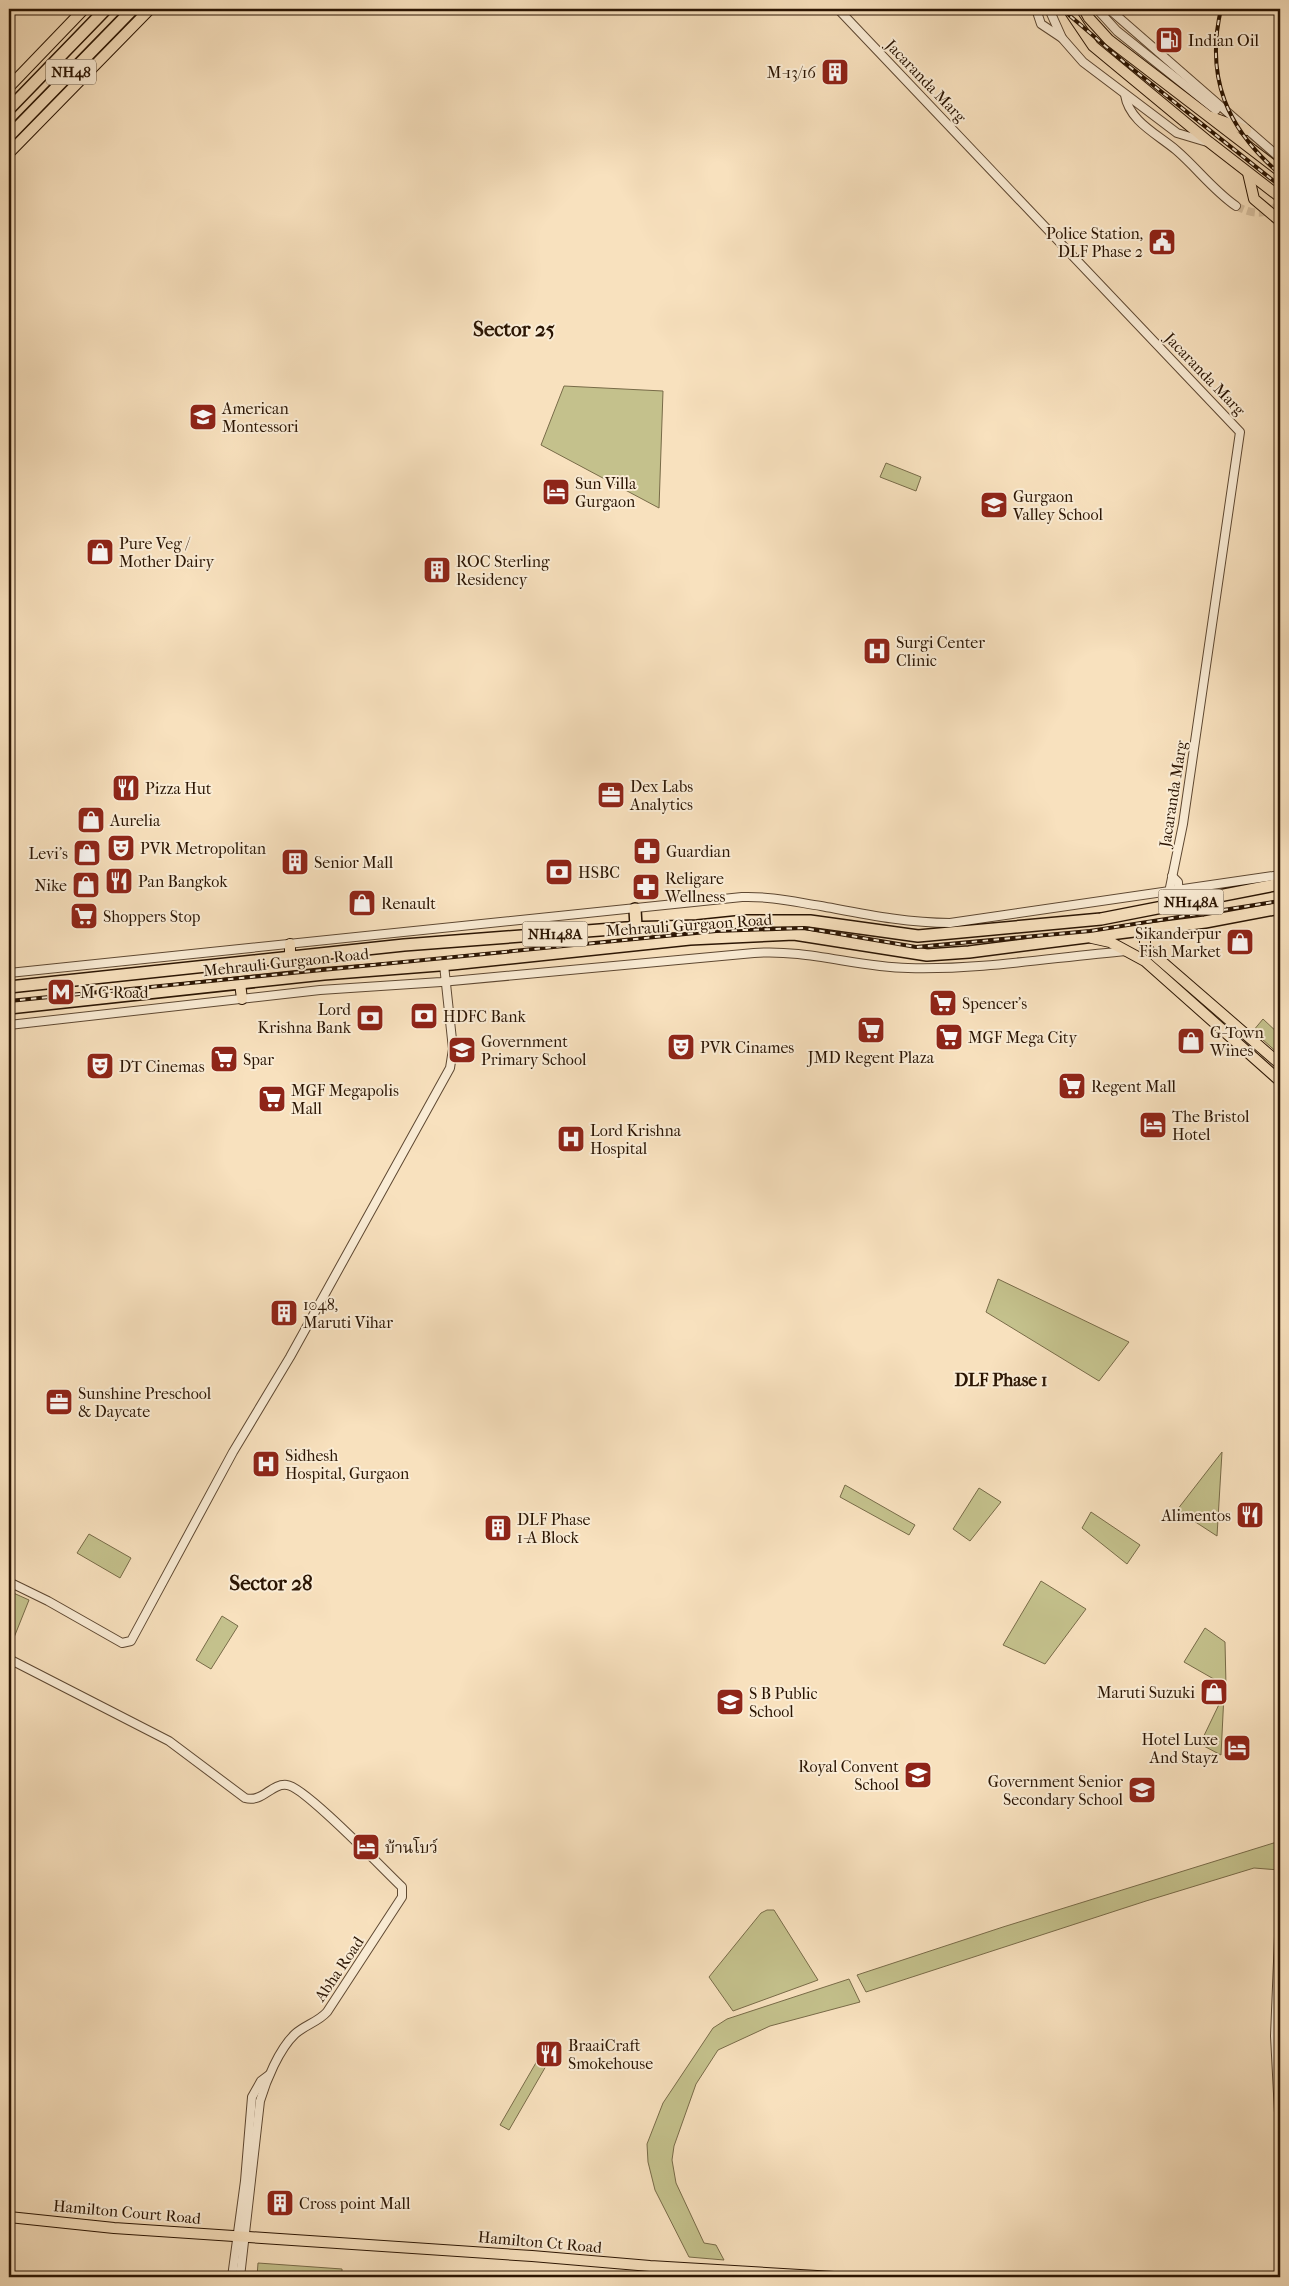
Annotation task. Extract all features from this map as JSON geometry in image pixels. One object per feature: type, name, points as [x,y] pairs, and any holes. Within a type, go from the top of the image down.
[{"type":"highway","name":"NH48","points":[[9,109],[106,9]]},
{"type":"highway","name":"NH48","points":[[9,136],[133,9]]},
{"type":"highway","name":"Mehrauli Gurgaon Road","points":[[9,987],[290,959],[404,945],[636,927],[697,926],[745,921],[810,921],[918,936],[1101,919],[1280,884]]},
{"type":"highway","name":"Mehrauli Gurgaon Road","points":[[9,1008],[240,983],[444,965],[571,950],[690,939],[794,934],[927,955],[970,952],[1205,922],[1280,908]]},
{"type":"highway","points":[[634,909],[636,927]]},
{"type":"highway","points":[[570,933],[571,950]]},
{"type":"main road","points":[[9,87],[84,9]]},
{"type":"main road","points":[[9,153],[150,9]]},
{"type":"main road","points":[[1068,9],[1093,46],[1209,142],[1280,197]]},
{"type":"main road","points":[[1084,9],[1089,18],[1109,40],[1280,171]]},
{"type":"main road","points":[[1206,116],[1246,130]]},
{"type":"main road","points":[[1248,173],[1254,199],[1280,221]]},
{"type":"main road","points":[[1145,929],[1145,947],[1280,1064]]},
{"type":"main road","points":[[1087,936],[1110,942],[1144,961],[1280,1081]]},
{"type":"main road","points":[[290,944],[290,959]]},
{"type":"main road","points":[[240,983],[242,999]]},
{"type":"main road","name":"Hamilton Court Road","points":[[9,2217],[114,2228],[240,2236]]},
{"type":"main road","name":"Hamilton Ct Road","points":[[240,2236],[650,2266],[834,2277]]},
{"type":"street","name":"Jacaranda Marg","points":[[838,9],[1240,432],[1183,824],[1166,907]]},
{"type":"street","points":[[1036,9],[1041,24],[1062,38],[1083,62],[1177,133],[1209,142]]},
{"type":"street","points":[[1049,9],[1062,38]]},
{"type":"street","points":[[1098,9],[1117,31],[1216,110]]},
{"type":"street","points":[[1109,9],[1280,158]]},
{"type":"street","points":[[1125,94],[1126,105],[1140,121],[1177,151],[1218,193],[1236,206]]},
{"type":"street","points":[[9,973],[576,913],[634,909],[699,900],[759,896],[891,919],[924,923],[950,923],[1280,875]]},
{"type":"street","points":[[1172,876],[1178,882],[1179,905]]},
{"type":"street","points":[[9,1025],[320,990],[446,981],[776,951],[801,953],[864,965],[957,969],[1127,951]]},
{"type":"street","points":[[9,1582],[48,1601],[122,1643],[127,1644],[131,1641],[233,1452],[290,1357],[450,1068],[453,1049],[444,965]]},
{"type":"street","name":"Abha Road","points":[[9,1659],[169,1741],[245,1798],[258,1798],[279,1786],[293,1786],[346,1831],[402,1887],[403,1892],[391,1915],[327,2012],[320,2019],[295,2034],[287,2043],[270,2075],[262,2081],[252,2097],[240,2236]]},
{"type":"street","points":[[1280,1912],[1275,2036],[1280,2132]]},
{"type":"street","points":[[232,2277],[240,2236]]},
{"type":"street","points":[[240,2236],[240,2277]]},
{"type":"shaded area","points":[[564,386],[663,391],[659,508],[541,445]]},
{"type":"shaded area","points":[[886,463],[921,477],[916,491],[880,477]]},
{"type":"shaded area","points":[[1263,1019],[1280,1035],[1280,1055],[1253,1031]]},
{"type":"shaded area","points":[[998,1279],[1129,1342],[1099,1381],[986,1312]]},
{"type":"shaded area","points":[[1222,1452],[1217,1536],[1177,1510]]},
{"type":"shaded area","points":[[845,1485],[915,1525],[909,1535],[840,1497]]},
{"type":"shaded area","points":[[979,1488],[1001,1502],[970,1541],[953,1529]]},
{"type":"shaded area","points":[[1091,1512],[1140,1545],[1127,1564],[1082,1528]]},
{"type":"shaded area","points":[[89,1534],[131,1558],[120,1578],[77,1553]]},
{"type":"shaded area","points":[[1041,1581],[1086,1609],[1045,1664],[1003,1645]]},
{"type":"shaded area","points":[[9,1591],[29,1600],[9,1650]]},
{"type":"shaded area","points":[[222,1616],[238,1626],[211,1669],[196,1660]]},
{"type":"shaded area","points":[[1205,1628],[1225,1642],[1226,1686],[1184,1662]]},
{"type":"shaded area","points":[[1224,1694],[1221,1755],[1200,1744]]},
{"type":"shaded area","points":[[1280,1841],[1279,1870],[1254,1868],[866,1992],[857,1975],[1003,1927]]},
{"type":"shaded area","points":[[767,1910],[774,1910],[818,1980],[733,2011],[709,1977],[761,1913]]},
{"type":"shaded area","points":[[849,1979],[860,2002],[770,2026],[718,2050],[696,2084],[674,2146],[672,2160],[676,2183],[704,2243],[716,2245],[724,2260],[689,2257],[655,2190],[648,2162],[647,2144],[663,2103],[713,2028],[727,2019]]},
{"type":"shaded area","points":[[537,2061],[546,2066],[509,2130],[500,2125]]},
{"type":"shaded area","points":[[258,2263],[342,2269],[342,2277],[257,2277]]},
{"type":"tunnel","points":[[1238,129],[1272,160]]},
{"type":"tunnel","points":[[1236,206],[1259,213],[1269,210],[1280,203]]},
{"type":"railway","points":[[1062,9],[1124,62],[1280,186]]},
{"type":"railway","points":[[1221,9],[1216,58],[1219,80],[1225,100],[1234,120],[1246,139],[1280,174]]},
{"type":"railway","points":[[9,1001],[716,931],[804,928],[916,947],[1090,931],[1280,901]]},
{"type":"place","name":"Indian Oil","points":[[1169,40]]},
{"type":"place","name":"M-13/16","points":[[835,72]]},
{"type":"place","name":"Police Station, DLF Phase 2","points":[[1162,242]]},
{"type":"place","name":"American Montessori","points":[[203,417]]},
{"type":"place","name":"Sun Villa Gurgaon","points":[[556,492]]},
{"type":"place","name":"Gurgaon Valley School","points":[[994,505]]},
{"type":"place","name":"Pure Veg / Mother Dairy","points":[[100,552]]},
{"type":"place","name":"ROC Sterling Residency","points":[[437,570]]},
{"type":"place","name":"Surgi Center Clinic","points":[[877,651]]},
{"type":"place","name":"Pizza Hut","points":[[126,788]]},
{"type":"place","name":"Dex Labs Analytics","points":[[611,795]]},
{"type":"place","name":"Aurelia","points":[[91,820]]},
{"type":"place","name":"PVR Metropolitan","points":[[121,848]]},
{"type":"place","name":"Guardian","points":[[647,851]]},
{"type":"place","name":"Levi's","points":[[87,853]]},
{"type":"place","name":"Senior Mall","points":[[295,862]]},
{"type":"place","name":"HSBC","points":[[559,872]]},
{"type":"place","name":"Pan Bangkok","points":[[119,881]]},
{"type":"place","name":"Nike","points":[[86,885]]},
{"type":"place","name":"Religare Wellness","points":[[646,887]]},
{"type":"place","name":"Renault","points":[[362,903]]},
{"type":"place","name":"Shoppers Stop","points":[[84,916]]},
{"type":"place","name":"Sikanderpur Fish Market","points":[[1240,942]]},
{"type":"place","name":"M G Road","points":[[61,992]]},
{"type":"place","name":"Spencer's","points":[[943,1003]]},
{"type":"place","name":"HDFC Bank","points":[[424,1016]]},
{"type":"place","name":"Lord Krishna Bank","points":[[370,1018]]},
{"type":"place","name":"JMD Regent Plaza","points":[[871,1030]]},
{"type":"place","name":"MGF Mega City","points":[[949,1037]]},
{"type":"place","name":"G-Town Wines","points":[[1191,1041]]},
{"type":"place","name":"PVR Cinames","points":[[681,1047]]},
{"type":"place","name":"Government Primary School","points":[[462,1050]]},
{"type":"place","name":"Spar","points":[[224,1059]]},
{"type":"place","name":"DT Cinemas","points":[[100,1066]]},
{"type":"place","name":"Regent Mall","points":[[1072,1086]]},
{"type":"place","name":"MGF Megapolis Mall","points":[[272,1099]]},
{"type":"place","name":"The Bristol Hotel","points":[[1153,1125]]},
{"type":"place","name":"Lord Krishna Hospital","points":[[571,1139]]},
{"type":"place","name":"1048, Maruti Vihar","points":[[284,1313]]},
{"type":"place","name":"Sunshine Preschool & Daycate","points":[[59,1402]]},
{"type":"place","name":"Sidhesh Hospital, Gurgaon","points":[[266,1464]]},
{"type":"place","name":"Alimentos","points":[[1250,1515]]},
{"type":"place","name":"DLF Phase 1-A Block","points":[[498,1528]]},
{"type":"place","name":"Maruti Suzuki","points":[[1214,1692]]},
{"type":"place","name":"S B Public School","points":[[730,1702]]},
{"type":"place","name":"Hotel Luxe And Stayz","points":[[1237,1748]]},
{"type":"place","name":"Royal Convent School","points":[[918,1775]]},
{"type":"place","name":"Government Senior Secondary School","points":[[1142,1790]]},
{"type":"place","name":"บ้านโบว์","points":[[366,1847]]},
{"type":"place","name":"BraaiCraft Smokehouse","points":[[549,2054]]},
{"type":"place","name":"Cross point Mall","points":[[280,2203]]},
{"type":"district","name":"Sector 25","points":[[514,329]]},
{"type":"district","name":"DLF Phase 1","points":[[1001,1380]]},
{"type":"district","name":"Sector 28","points":[[271,1583]]}]
